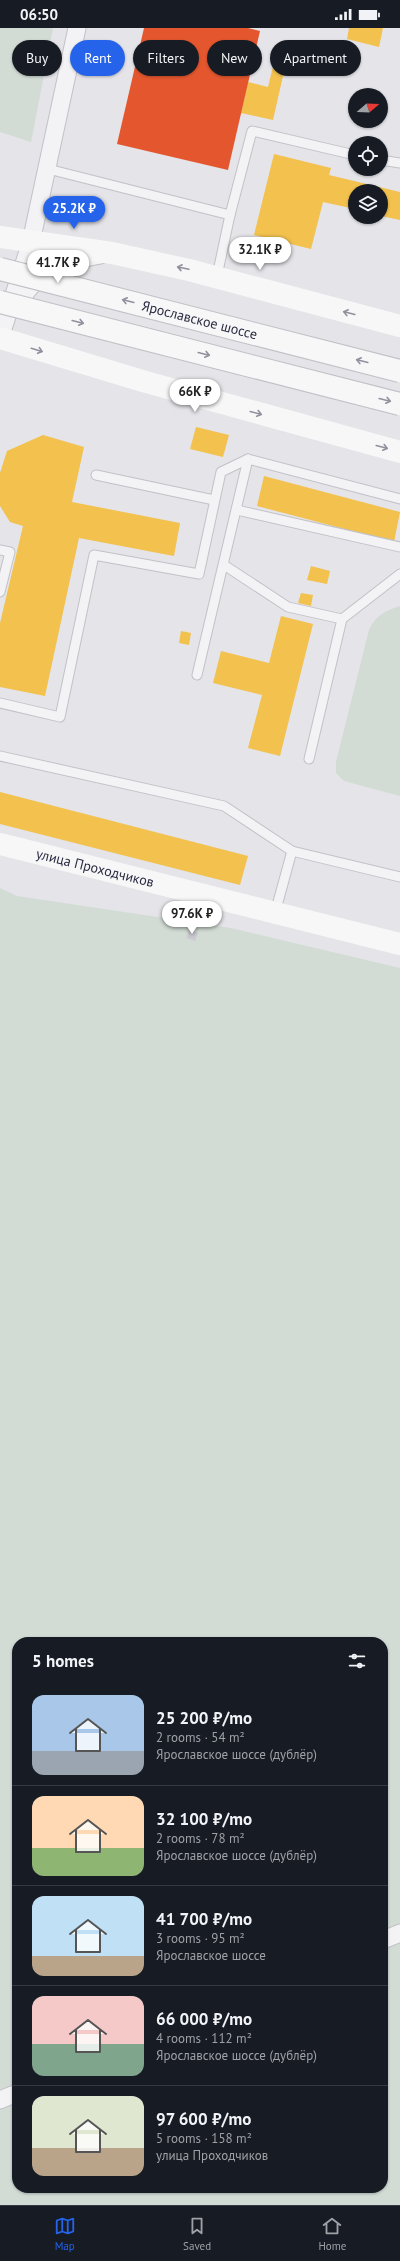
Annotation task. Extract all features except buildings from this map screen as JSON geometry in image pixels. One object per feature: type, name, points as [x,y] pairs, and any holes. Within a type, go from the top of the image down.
[{"type":"street","points":[[77,28],[48,169],[31,242],[4,310],[0,338],[146,382],[400,452]]},
{"type":"street","points":[[0,237],[112,253],[216,276],[400,326]]},
{"type":"street","points":[[4,310],[35,282],[50,272],[68,263],[112,253]]},
{"type":"street","name":"Ярославское шоссе","points":[[0,269],[400,371]]},
{"type":"street","points":[[4,310],[400,404]]},
{"type":"street","name":"улица Проходчиков","points":[[0,844],[275,913],[396,939]]},
{"type":"street","points":[[388,1938],[400,1933]]},
{"type":"street","points":[[0,2100],[12,2095]]},
{"type":"lane","points":[[216,276],[252,131],[348,153]]},
{"type":"lane","points":[[388,161],[400,163]]},
{"type":"lane","points":[[48,169],[230,215]]},
{"type":"lane","points":[[198,675],[248,459]]},
{"type":"lane","points":[[0,703],[60,717],[94,555],[198,574],[221,472],[248,459],[400,499]]},
{"type":"lane","points":[[96,475],[214,500]]},
{"type":"lane","points":[[237,510],[400,547]]},
{"type":"lane","points":[[0,550],[10,552],[0,592]]},
{"type":"lane","points":[[224,565],[288,607],[342,619]]},
{"type":"lane","points":[[309,759],[342,619],[400,574]]},
{"type":"lane","points":[[0,756],[224,806],[292,851],[400,877]]},
{"type":"lane","points":[[275,913],[292,851]]},
{"type":"shaded area","points":[[0,28],[53,28],[51,40],[12,40],[12,76],[44,76],[31,142],[0,132]]},
{"type":"shaded area","points":[[400,606],[400,796],[344,781],[336,773],[336,762],[369,630],[378,617]]},
{"type":"shaded area","points":[[0,888],[17,896],[231,928],[400,968],[400,2205],[0,2205]]}]
